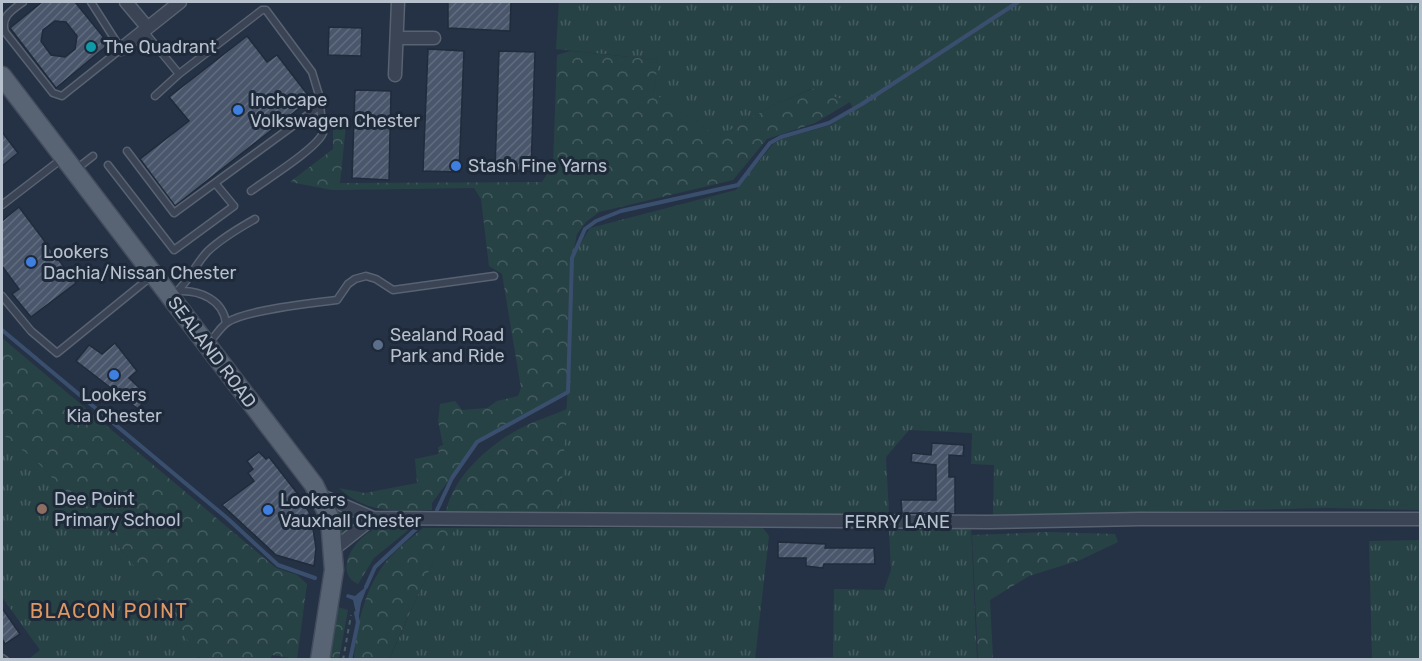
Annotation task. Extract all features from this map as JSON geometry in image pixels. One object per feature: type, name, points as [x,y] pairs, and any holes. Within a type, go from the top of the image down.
[{"type":"main road","name":"SEALAND ROAD","points":[[2,76],[153,275],[175,294],[206,344],[314,485],[330,519],[334,549],[334,570],[320,660]]},
{"type":"street","points":[[126,2],[145,29]]},
{"type":"street","points":[[120,49],[180,2]]},
{"type":"street","points":[[395,75],[398,2]]},
{"type":"street","points":[[397,38],[434,38]]},
{"type":"street","name":"FERRY LANE","points":[[319,495],[373,518],[988,522],[1140,519],[1420,519]]},
{"type":"street","points":[[334,549],[373,518]]},
{"type":"lane","points":[[23,2],[7,15],[3,26],[5,32],[53,93],[58,96],[62,96],[120,49],[91,2]]},
{"type":"lane","points":[[155,96],[179,74],[265,9],[316,80],[323,133],[321,138],[308,149],[251,191]]},
{"type":"lane","points":[[145,29],[179,74]]},
{"type":"lane","points":[[127,151],[174,213],[320,106]]},
{"type":"lane","points":[[2,205],[69,164],[93,156]]},
{"type":"lane","points":[[108,165],[174,250],[234,206],[215,183]]},
{"type":"lane","points":[[175,294],[208,251],[255,219]]},
{"type":"lane","points":[[2,296],[31,331],[57,353],[153,275]]},
{"type":"lane","points":[[206,344],[226,323],[254,313],[337,300],[348,284],[366,276],[376,279],[393,290],[494,276]]},
{"type":"lane","points":[[175,294],[191,291],[214,300],[222,307],[226,323]]},
{"type":"path","points":[[343,660],[351,615]]},
{"type":"green space","points":[[559,2],[1420,2],[1420,510],[1328,508],[993,515],[994,465],[971,464],[972,433],[909,430],[886,457],[889,515],[560,513],[568,385],[572,258],[590,228],[736,190],[773,144],[782,139],[831,125],[853,109],[850,102],[811,89],[772,106],[718,137],[653,93],[659,60],[556,49]]},
{"type":"green space","points":[[571,51],[659,60],[653,93],[718,137],[772,106],[812,89],[850,102],[815,123],[767,139],[733,180],[599,212],[586,222],[577,234],[572,258],[568,392],[477,442],[432,503],[432,510],[394,511],[360,502],[339,488],[365,493],[417,483],[415,459],[439,454],[438,447],[443,445],[438,421],[440,404],[455,401],[462,410],[487,408],[497,401],[518,396],[521,388],[502,274],[489,266],[481,199],[474,188],[332,190],[290,182],[333,149],[333,126],[346,125],[340,183],[542,182],[553,165],[557,55]]},
{"type":"green space","points":[[2,338],[276,568],[297,575],[307,584],[297,659],[272,655],[270,659],[201,659],[128,557],[35,460],[2,434]]},
{"type":"green space","points":[[567,409],[560,513],[446,511],[456,486],[484,453],[519,429]]},
{"type":"green space","name":"Dee Point Primary School","points":[[2,434],[35,460],[128,557],[200,657],[190,660],[29,659],[40,650],[2,597]]},
{"type":"green space","points":[[340,510],[356,517],[358,524],[345,535],[340,532],[336,514]]},
{"type":"green space","points":[[412,527],[374,558],[358,584],[350,578],[347,562],[350,553],[363,537],[378,528]]},
{"type":"green space","points":[[971,527],[977,659],[766,660],[766,658],[833,657],[834,589],[884,590],[891,570],[889,531]]},
{"type":"green space","points":[[423,528],[456,528],[436,555],[389,659],[354,659],[362,611],[370,588],[391,556]]},
{"type":"green space","points":[[456,528],[763,528],[769,536],[755,659],[389,660],[436,555]]},
{"type":"green space","points":[[1047,532],[1115,534],[1118,542],[1080,560],[1029,576],[990,600],[993,659],[978,659],[972,535]]},
{"type":"green space","points":[[1420,540],[1420,659],[1372,659],[1369,541]]},
{"type":"green space","points":[[338,607],[348,610],[339,659],[329,660]]},
{"type":"water","points":[[368,585],[361,603],[358,622],[353,600],[346,597],[347,594],[355,596]]},
{"type":"building","name":"The Quadrant","points":[[42,2],[75,2],[109,44],[56,88],[10,28]],"holes":[[[55,21],[66,22],[77,36],[75,49],[65,57],[51,55],[41,41],[43,30]]]},
{"type":"building","points":[[448,2],[511,2],[510,31],[448,28]]},
{"type":"building","points":[[329,27],[362,28],[361,56],[328,55]]},
{"type":"building","name":"Inchcape Volkswagen Chester","points":[[247,36],[267,62],[277,55],[311,99],[175,206],[140,159],[189,121],[169,97]]},
{"type":"building","points":[[428,49],[464,51],[459,172],[423,171]]},
{"type":"building","points":[[499,51],[535,52],[531,171],[495,169]]},
{"type":"building","points":[[355,90],[391,91],[389,180],[352,178]]},
{"type":"building","points":[[2,132],[18,153],[2,166]]},
{"type":"building","name":"Lookers Dachia/Nissan Chester","points":[[19,207],[76,283],[31,317],[12,294],[19,289],[2,266],[2,221]]},
{"type":"building","name":"Lookers Kia Chester","points":[[115,343],[137,371],[129,378],[148,396],[138,409],[76,361],[89,345],[102,354]]},
{"type":"building","points":[[932,443],[964,445],[963,456],[949,455],[949,477],[955,477],[955,514],[902,513],[901,500],[936,500],[936,465],[911,462],[912,453],[931,455]]},
{"type":"building","name":"Lookers Vauxhall Chester","points":[[259,452],[266,459],[269,457],[301,498],[311,516],[316,548],[314,566],[276,555],[222,505],[254,481],[248,473],[253,469],[247,461]]},
{"type":"building","points":[[778,542],[826,544],[825,548],[874,548],[875,564],[824,564],[823,568],[806,566],[806,558],[778,558]]},
{"type":"building","points":[[2,608],[20,634],[5,644],[2,639]]},
{"type":"waterway","points":[[437,510],[452,478],[477,442],[568,392],[572,258],[585,229],[596,221],[621,211],[738,185],[770,143],[781,137],[829,123],[1018,2]]},
{"type":"waterway","points":[[2,330],[227,518],[278,565],[315,578]]},
{"type":"waterway","points":[[366,587],[375,567],[417,528]]},
{"type":"waterway","points":[[350,660],[358,622],[356,613]]},
{"type":"place","name":"The Quadrant","points":[[91,47]]},
{"type":"place","name":"Inchcape Volkswagen Chester","points":[[238,110]]},
{"type":"place","name":"Stash Fine Yarns","points":[[456,166]]},
{"type":"place","name":"Lookers Dachia/Nissan Chester","points":[[31,262]]},
{"type":"place","name":"Sealand Road Park and Ride","points":[[378,345]]},
{"type":"place","name":"Lookers Kia Chester","points":[[114,375]]},
{"type":"place","name":"Dee Point Primary School","points":[[42,509]]},
{"type":"place","name":"Lookers Vauxhall Chester","points":[[268,510]]},
{"type":"district","name":"BLACON POINT","points":[[109,611]]}]
